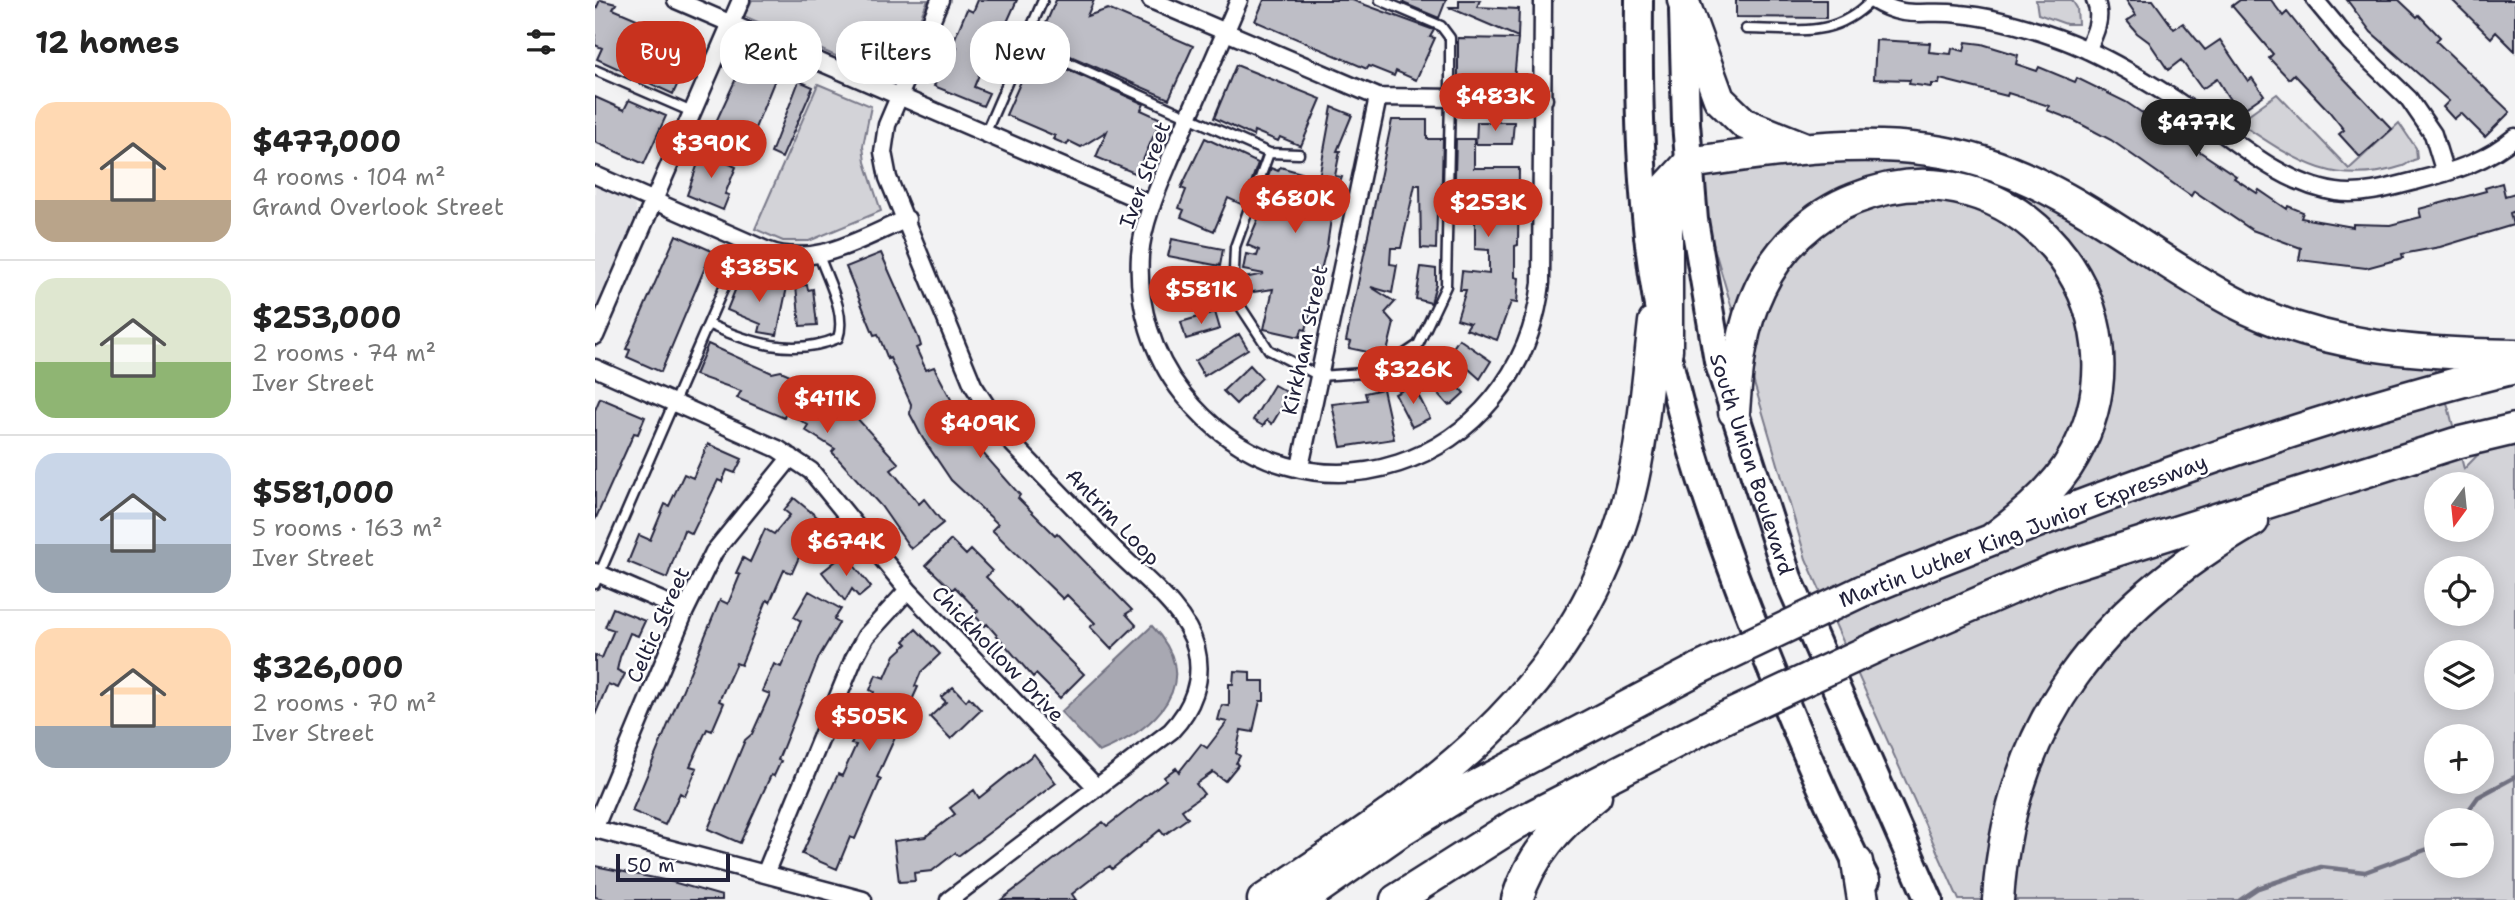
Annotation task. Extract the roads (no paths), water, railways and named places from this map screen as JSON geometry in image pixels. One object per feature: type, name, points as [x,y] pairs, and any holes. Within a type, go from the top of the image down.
[{"type":"highway","points":[[1683,0],[1719,99],[1745,124],[1810,150]]},
{"type":"highway","points":[[1667,350],[1667,187],[1689,163],[1845,147],[1917,149],[1981,161],[2037,181],[2077,202],[2233,302],[2278,323],[2332,338],[2382,347],[2428,352],[2515,355]]},
{"type":"highway","points":[[1734,412],[1742,343],[1760,287],[1787,246],[1823,214],[1861,196],[1904,186],[1954,188],[2000,203],[2042,232],[2078,278],[2088,303],[2099,356],[2094,407],[2073,458],[2045,493],[1992,539]]},
{"type":"highway","points":[[1263,900],[1397,811],[1439,779],[1518,704],[1556,653],[1589,596],[1619,530],[1639,448],[1657,300]]},
{"type":"highway","name":"Martin Luther King Junior Expressway","points":[[1302,900],[1402,830],[1466,791],[1700,668],[1861,591],[1992,539],[2284,432],[2515,368]]},
{"type":"highway","points":[[1396,900],[1516,824],[1651,753],[1887,642],[2052,571],[2299,495],[2456,443],[2515,429]]},
{"type":"highway","points":[[1998,900],[2011,808],[2026,765],[2048,715],[2097,643],[2131,608],[2177,570],[2215,543],[2299,495]]},
{"type":"highway","points":[[1517,900],[1529,869],[1539,853],[1576,813],[1651,753]]},
{"type":"highway","points":[[1857,862],[1863,900]]},
{"type":"main road","points":[[1639,0],[1638,108],[1643,182],[1657,300],[1675,393],[1716,533],[1792,721],[1877,900]]},
{"type":"main road","name":"South Union Boulevard","points":[[1683,0],[1689,163],[1709,319],[1734,412],[1788,578],[1929,900]]},
{"type":"street","points":[[676,0],[723,21]]},
{"type":"street","points":[[731,21],[741,0]]},
{"type":"street","name":"Antrim Loop","points":[[940,0],[887,125],[883,152],[888,178],[907,219],[972,384],[990,415],[1007,438],[1178,614],[1197,650],[1197,687],[1182,719],[1097,788],[949,900]]},
{"type":"street","points":[[1151,0],[1378,97],[1544,99]]},
{"type":"street","name":"Iver Street","points":[[1239,0],[1151,205],[1140,253],[1140,275],[1147,321],[1162,362],[1188,400],[1219,431],[1253,452],[1321,471],[1366,471],[1408,460],[1433,449],[1463,430],[1504,388],[1527,347],[1539,306],[1544,99],[1543,0]]},
{"type":"street","points":[[1873,0],[1891,12],[1979,16],[2057,38],[2087,50],[2186,107],[2251,153],[2302,182],[2335,192],[2362,193],[2445,173],[2497,152],[2515,137]]},
{"type":"street","points":[[2087,50],[2095,32],[2099,10],[2095,0]]},
{"type":"street","points":[[2315,0],[2350,42],[2409,99],[2433,134],[2445,173]]},
{"type":"street","points":[[595,336],[720,47]]},
{"type":"street","points":[[822,64],[1151,205]]},
{"type":"street","name":"Kirkham Street","points":[[1300,467],[1378,97]]},
{"type":"street","points":[[595,175],[744,241],[795,258],[819,255],[907,219]]},
{"type":"street","name":"Chickhollow Drive","points":[[595,368],[790,457],[823,482],[908,590],[1097,788]]},
{"type":"street","name":"Celtic Street","points":[[595,828],[685,611],[714,552],[790,457]]},
{"type":"street","points":[[597,577],[685,611]]},
{"type":"street","points":[[765,874],[854,658],[866,636],[908,590]]},
{"type":"street","points":[[595,828],[863,900]]},
{"type":"lane","points":[[1034,21],[1043,0]]},
{"type":"lane","points":[[1269,153],[1235,247],[1233,295],[1269,350],[1319,376],[1378,373],[1418,345],[1446,286],[1450,98],[1450,38],[1441,26],[1380,0]]},
{"type":"lane","points":[[1746,29],[1828,29],[1854,18],[1873,0]]},
{"type":"lane","points":[[1070,64],[1269,153],[1299,154]]},
{"type":"lane","points":[[595,70],[692,112]]},
{"type":"lane","points":[[985,134],[1006,84]]},
{"type":"lane","points":[[597,577],[744,241]]},
{"type":"lane","points":[[708,324],[747,342],[776,347],[823,345],[838,338],[842,327],[839,313],[819,255]]},
{"type":"waterway","points":[[2470,808],[2478,797],[2515,777]]},
{"type":"waterway","points":[[2240,900],[2258,888],[2321,867],[2365,872],[2424,850]]}]
